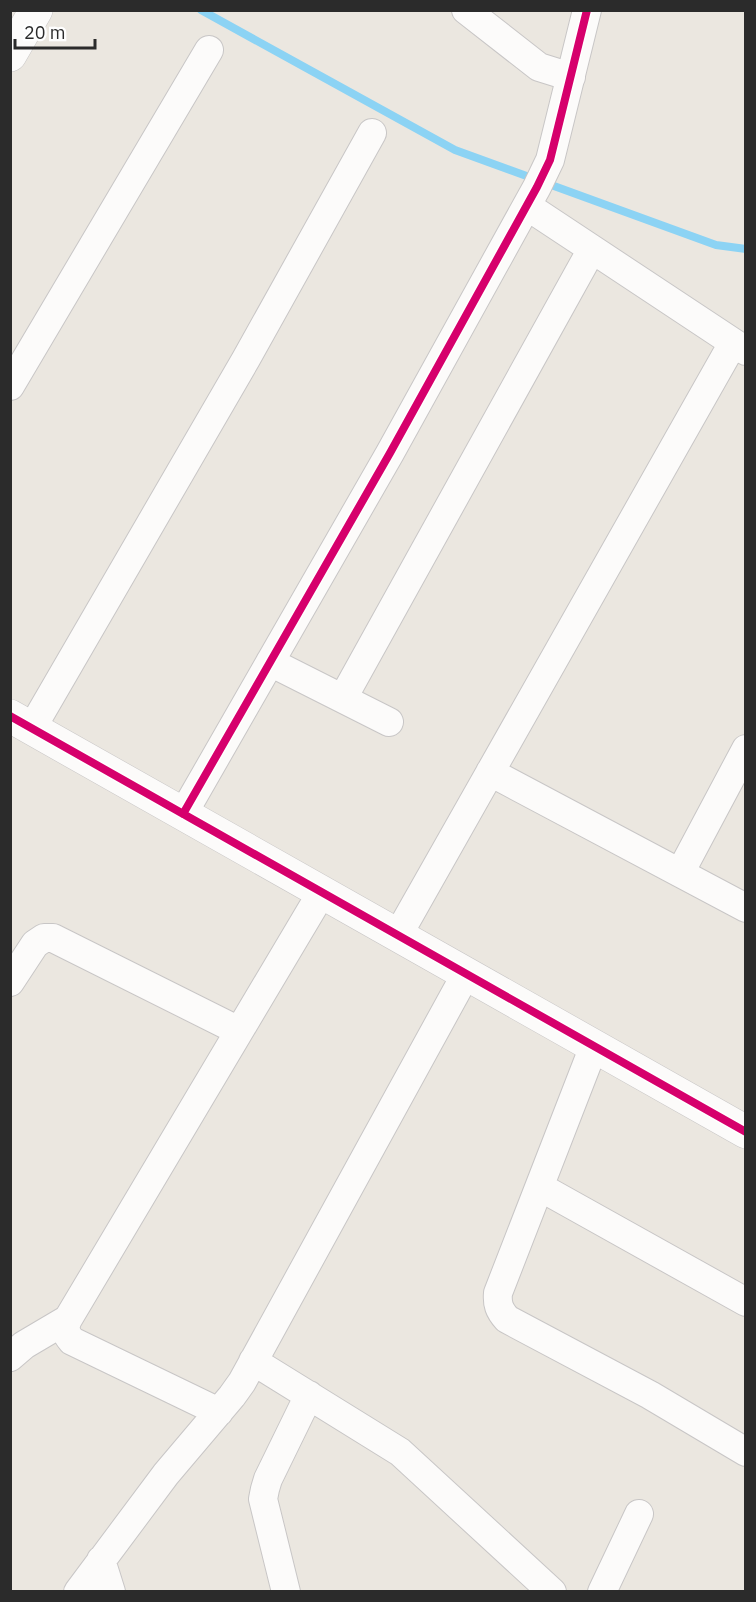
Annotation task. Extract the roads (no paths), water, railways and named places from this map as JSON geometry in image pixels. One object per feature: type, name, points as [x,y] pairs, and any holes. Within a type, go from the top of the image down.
[{"type":"street","points":[[10,55],[36,10]]},
{"type":"street","points":[[466,10],[538,67],[571,76]]},
{"type":"street","points":[[183,814],[390,453],[532,196],[550,160],[587,10]]},
{"type":"street","points":[[10,386],[209,50]]},
{"type":"street","points":[[372,133],[246,359],[21,722],[746,1132]]},
{"type":"street","points":[[398,935],[490,772],[739,347],[592,249],[532,196]]},
{"type":"street","points":[[343,698],[592,249]]},
{"type":"street","points":[[270,662],[389,722]]},
{"type":"street","points":[[680,873],[745,752]]},
{"type":"street","points":[[490,772],[746,908]]},
{"type":"street","points":[[219,1412],[72,1341],[66,1335],[65,1326],[322,892]]},
{"type":"street","points":[[10,982],[35,944],[44,938],[53,938],[239,1031]]},
{"type":"street","points":[[78,1592],[166,1474],[242,1382],[466,974]]},
{"type":"street","points":[[594,1046],[498,1293],[497,1302],[500,1312],[507,1318],[650,1395],[746,1452]]},
{"type":"street","points":[[540,1187],[746,1302]]},
{"type":"street","points":[[10,1357],[24,1345],[68,1319]]},
{"type":"street","points":[[253,1361],[400,1452],[552,1592]]},
{"type":"street","points":[[286,1592],[263,1499],[265,1489],[309,1395]]},
{"type":"street","points":[[602,1592],[639,1514]]},
{"type":"street","points":[[101,1560],[111,1592]]},
{"type":"waterway","points":[[201,10],[455,150],[716,245],[746,249]]}]
